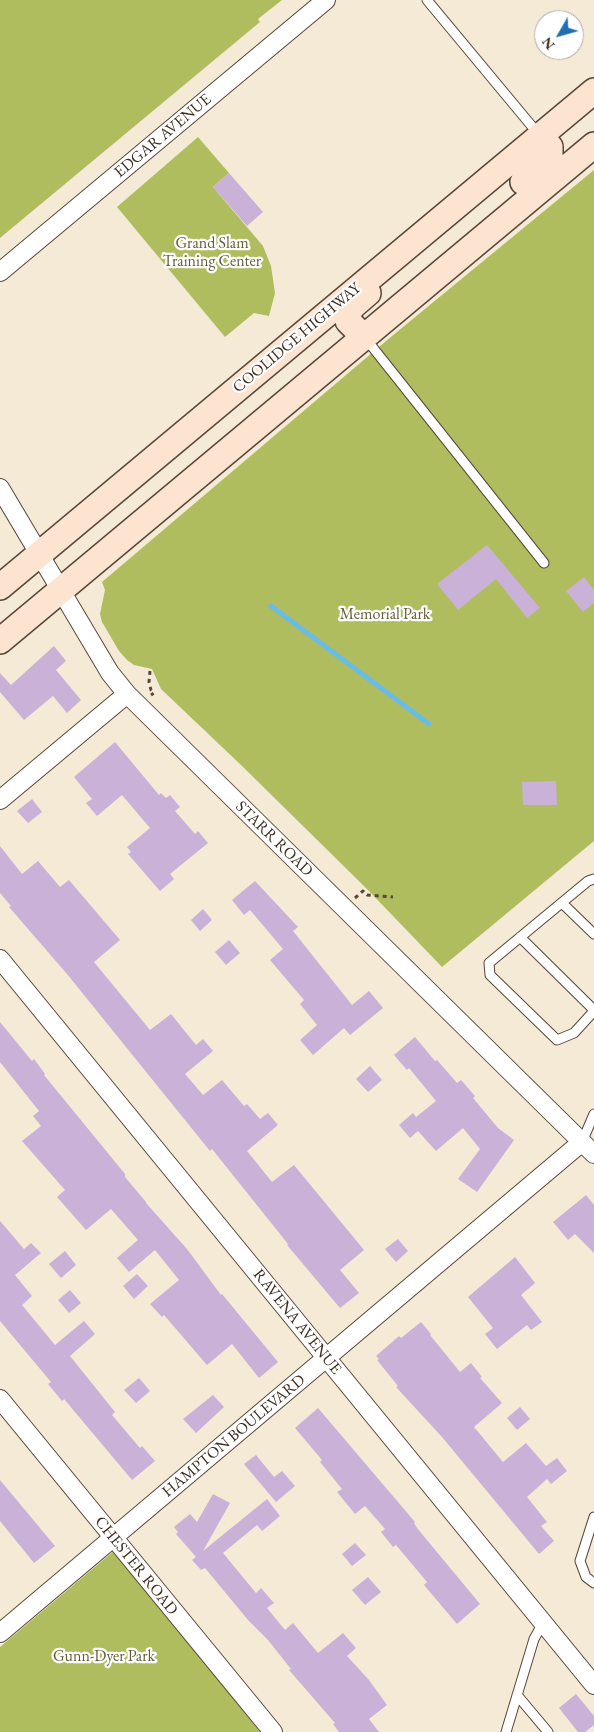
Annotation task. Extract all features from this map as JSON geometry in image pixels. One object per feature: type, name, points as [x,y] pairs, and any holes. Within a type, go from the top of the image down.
[{"type":"main road","name":"COOLIDGE HIGHWAY","points":[[0,587],[318,319],[594,91]]},
{"type":"main road","points":[[469,249],[495,206],[550,158],[550,147],[540,136]]},
{"type":"main road","points":[[0,641],[594,145]]},
{"type":"main road","points":[[364,337],[348,321],[347,314],[426,245],[453,209]]},
{"type":"street","name":"EDGAR AVENUE","points":[[0,272],[326,0]]},
{"type":"street","name":"STARR ROAD","points":[[0,488],[110,672],[127,694],[588,1148]]},
{"type":"street","points":[[0,800],[127,694]]},
{"type":"street","name":"RAVENA AVENUE","points":[[0,960],[594,1685]]},
{"type":"street","name":"HAMPTON BOULEVARD","points":[[0,1633],[326,1358],[588,1148]]},
{"type":"street","name":"CHESTER ROAD","points":[[0,1399],[273,1732]]},
{"type":"lane","points":[[428,0],[540,136]]},
{"type":"lane","points":[[364,337],[544,563]]},
{"type":"lane","points":[[520,937],[594,1011],[574,1033],[557,1040],[490,975],[489,963],[520,937],[562,903],[588,881],[594,879]]},
{"type":"lane","points":[[562,903],[594,934]]},
{"type":"lane","points":[[588,1148],[594,1114]]},
{"type":"lane","points":[[594,1517],[580,1561],[586,1578],[594,1584]]},
{"type":"lane","points":[[506,1732],[534,1639],[543,1622]]},
{"type":"lane","points":[[517,1695],[548,1732]]},
{"type":"path","points":[[345,908],[363,891],[367,895],[393,897]]},
{"type":"green space","points":[[0,0],[282,0],[258,19],[260,22],[0,238]]},
{"type":"green space","name":"Grand Slam Training Center","points":[[198,137],[229,173],[213,187],[263,246],[271,266],[275,293],[269,316],[254,313],[225,337],[117,207]]},
{"type":"green space","name":"Memorial Park","points":[[594,170],[594,841],[442,967],[368,890],[161,689],[152,669],[134,665],[119,651],[102,622],[100,614],[105,590],[102,582],[386,341]]},
{"type":"green space","name":"Gunn-Dyer Park","points":[[115,1550],[260,1732],[0,1732],[0,1647]]},
{"type":"building","points":[[229,173],[263,212],[247,226],[213,187]]},
{"type":"building","points":[[487,545],[540,608],[527,618],[496,579],[458,610],[437,584]]},
{"type":"building","points":[[584,577],[594,590],[594,603],[583,612],[566,591]]},
{"type":"building","points":[[54,646],[66,661],[56,670],[81,700],[67,713],[53,696],[24,720],[0,692],[0,673],[11,685]]},
{"type":"building","points":[[115,742],[159,795],[161,793],[166,798],[170,795],[180,807],[175,811],[195,834],[198,831],[208,843],[170,874],[174,879],[160,891],[128,854],[131,852],[127,847],[150,828],[122,795],[97,816],[86,803],[92,799],[74,777]]},
{"type":"building","points":[[556,781],[557,805],[523,805],[522,782]]},
{"type":"building","points":[[32,799],[42,812],[28,823],[17,811]]},
{"type":"building","points":[[0,846],[22,874],[38,861],[60,887],[69,880],[120,940],[94,962],[150,1030],[171,1014],[196,1045],[203,1039],[213,1051],[185,1074],[203,1095],[222,1080],[244,1106],[247,1104],[260,1119],[268,1113],[278,1125],[247,1151],[272,1182],[294,1165],[364,1250],[340,1270],[359,1293],[340,1308],[287,1245],[212,1149],[210,1151],[67,974],[9,907],[11,906],[0,893]]},
{"type":"building","points":[[255,881],[298,927],[293,931],[352,1005],[369,991],[383,1008],[350,1035],[344,1028],[313,1055],[300,1040],[317,1025],[300,1004],[304,1000],[270,960],[283,949],[250,910],[244,915],[232,900]]},
{"type":"building","points":[[203,909],[212,920],[200,931],[191,920]]},
{"type":"building","points":[[229,940],[240,953],[226,965],[215,952]]},
{"type":"building","points":[[0,1022],[32,1061],[34,1059],[44,1075],[125,1174],[125,1177],[187,1249],[221,1295],[278,1362],[259,1378],[232,1344],[207,1365],[164,1315],[162,1317],[150,1304],[179,1280],[155,1250],[129,1272],[117,1258],[138,1240],[111,1209],[86,1230],[57,1197],[65,1190],[22,1141],[41,1126],[33,1116],[39,1111],[0,1062]]},
{"type":"building","points":[[415,1037],[457,1083],[461,1080],[498,1128],[514,1140],[477,1192],[458,1179],[480,1149],[463,1128],[436,1151],[418,1131],[410,1138],[399,1125],[413,1113],[416,1117],[436,1101],[409,1068],[407,1070],[394,1055]]},
{"type":"building","points":[[370,1066],[382,1080],[368,1092],[356,1079]]},
{"type":"building","points":[[586,1195],[594,1205],[594,1253],[575,1234],[568,1240],[553,1222]]},
{"type":"building","points":[[0,1221],[24,1249],[31,1243],[41,1253],[15,1275],[32,1296],[22,1305],[55,1345],[84,1321],[95,1334],[70,1356],[115,1412],[112,1415],[140,1448],[142,1446],[155,1461],[132,1480],[64,1399],[62,1401],[48,1384],[51,1382],[0,1321]]},
{"type":"building","points":[[398,1239],[408,1251],[396,1262],[385,1249]]},
{"type":"building","points":[[65,1251],[76,1265],[61,1278],[49,1264]]},
{"type":"building","points":[[515,1257],[535,1283],[521,1295],[542,1322],[531,1330],[527,1325],[497,1349],[485,1334],[493,1328],[468,1297]]},
{"type":"building","points":[[137,1274],[148,1286],[134,1299],[123,1286]]},
{"type":"building","points":[[70,1290],[81,1303],[69,1313],[58,1300]]},
{"type":"building","points":[[421,1322],[460,1372],[471,1363],[482,1377],[480,1378],[502,1403],[474,1427],[503,1462],[526,1443],[546,1466],[557,1458],[567,1471],[551,1484],[547,1479],[527,1497],[547,1522],[541,1526],[554,1541],[539,1554],[442,1437],[396,1387],[398,1386],[377,1360],[379,1359],[376,1356],[399,1336],[401,1338]]},
{"type":"building","points":[[139,1378],[150,1391],[136,1403],[124,1390]]},
{"type":"building","points":[[213,1395],[224,1407],[196,1433],[183,1419]]},
{"type":"building","points":[[520,1407],[530,1419],[517,1430],[507,1418]]},
{"type":"building","points":[[318,1408],[415,1522],[417,1528],[480,1604],[457,1624],[424,1585],[427,1582],[396,1545],[393,1547],[381,1532],[385,1529],[365,1506],[355,1514],[337,1492],[342,1489],[320,1462],[322,1460],[295,1428]]},
{"type":"building","points":[[256,1455],[274,1477],[282,1471],[295,1486],[276,1502],[244,1464]]},
{"type":"building","points":[[0,1480],[55,1546],[34,1563],[0,1521]]},
{"type":"building","points":[[213,1494],[230,1503],[203,1551],[267,1499],[280,1516],[262,1531],[257,1525],[223,1553],[256,1593],[261,1588],[274,1603],[267,1608],[285,1630],[293,1623],[318,1653],[343,1633],[356,1648],[347,1656],[369,1680],[387,1705],[369,1719],[379,1732],[339,1732],[333,1724],[335,1723],[289,1670],[291,1669],[268,1640],[248,1620],[205,1568],[201,1570],[192,1560],[196,1557],[176,1534],[178,1532],[174,1527],[190,1514],[197,1522]]},
{"type":"building","points":[[355,1543],[366,1555],[352,1566],[342,1554]]},
{"type":"building","points":[[368,1577],[381,1592],[365,1605],[352,1590]]},
{"type":"building","points":[[576,1694],[594,1716],[594,1725],[585,1732],[578,1732],[559,1708]]},
{"type":"waterway","points":[[271,606],[429,724]]}]
